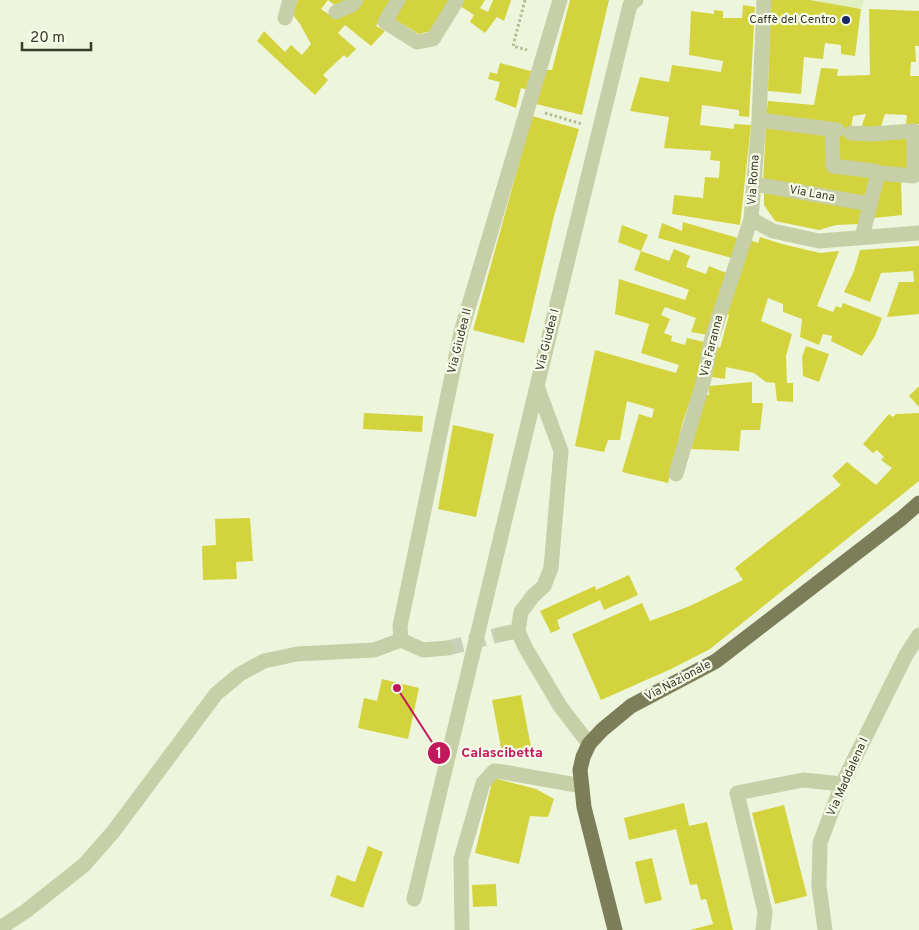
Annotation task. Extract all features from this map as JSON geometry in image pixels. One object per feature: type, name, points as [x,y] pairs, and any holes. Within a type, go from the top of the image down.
[{"type":"main road","name":"Via Nazionale","points":[[615,930],[584,807],[580,770],[589,744],[602,730],[632,706],[716,661],[919,503]]},
{"type":"street","points":[[285,18],[290,0]]},
{"type":"street","points":[[336,12],[356,0]]},
{"type":"street","points":[[398,0],[386,22],[417,42],[433,40],[457,0]]},
{"type":"street","name":"Via Giudea II","points":[[401,640],[400,626],[460,332],[560,0]]},
{"type":"street","name":"Via Giudea I","points":[[518,631],[521,612],[533,596],[544,586],[551,568],[561,451],[537,386],[630,4],[636,0]]},
{"type":"street","name":"Via Roma","points":[[764,0],[759,120],[751,219],[773,231],[819,241],[919,232]]},
{"type":"street","points":[[759,120],[871,134],[914,131],[916,176],[878,173],[833,166],[840,131]]},
{"type":"street","points":[[862,236],[878,173]]},
{"type":"street","name":"Via Lana","points":[[754,184],[870,204]]},
{"type":"street","name":"Via Faranna","points":[[676,474],[704,379],[719,315],[751,219]]},
{"type":"street","points":[[414,899],[537,386]]},
{"type":"street","points":[[902,518],[919,517]]},
{"type":"street","points":[[502,634],[518,631],[524,647],[560,706],[589,744]]},
{"type":"street","name":"Via Maddalena I","points":[[825,930],[819,886],[820,843],[842,784],[906,655],[919,636]]},
{"type":"street","points":[[0,928],[26,911],[84,865],[113,832],[216,694],[240,674],[264,662],[297,654],[374,650],[401,640],[423,650],[448,648]]},
{"type":"street","points":[[462,930],[461,859],[483,783],[488,776],[494,771],[582,786]]},
{"type":"street","points":[[763,930],[765,912],[737,793],[803,780],[842,784]]},
{"type":"path","points":[[525,0],[513,46],[531,52]]},
{"type":"path","points":[[528,108],[599,129]]},
{"type":"shaded area","points":[[810,0],[864,0],[861,9]]},
{"type":"building","points":[[298,0],[328,0],[321,9],[334,18],[355,9],[363,0],[392,0],[376,26],[385,31],[371,46],[345,25],[338,33],[356,49],[347,58],[344,55],[323,75],[328,80],[315,95],[257,41],[264,31],[285,52],[291,45],[302,55],[311,44],[290,11]]},
{"type":"building","points":[[328,0],[348,0],[338,8]]},
{"type":"building","points":[[405,0],[452,0],[431,31],[419,34],[394,19]]},
{"type":"building","points":[[463,0],[485,0],[480,8],[488,12],[493,0],[511,0],[504,21],[497,17],[485,33],[470,22],[474,15],[460,6]]},
{"type":"building","points":[[570,0],[609,0],[582,115],[536,104],[544,70],[552,70]]},
{"type":"building","points":[[771,0],[810,0],[861,9],[855,56],[841,54],[841,45],[825,43],[823,59],[804,57],[801,94],[768,91]]},
{"type":"building","points":[[743,5],[755,7],[749,117],[739,116],[739,110],[702,105],[700,125],[734,129],[734,124],[751,125],[740,225],[672,214],[674,195],[703,198],[705,177],[719,178],[720,161],[710,160],[711,151],[664,148],[669,117],[630,111],[640,77],[669,82],[672,65],[721,72],[723,61],[689,55],[691,11],[714,14],[714,10],[723,11],[723,18],[742,18]]},
{"type":"building","points":[[869,9],[919,11],[919,46],[915,46],[916,62],[911,62],[910,76],[919,76],[919,124],[906,125],[907,115],[885,114],[880,129],[861,128],[866,114],[853,116],[851,128],[908,136],[910,172],[837,161],[837,126],[766,117],[768,101],[814,105],[821,68],[838,69],[837,76],[870,75]]},
{"type":"building","points":[[500,63],[534,72],[529,90],[521,88],[516,108],[495,100],[500,82],[488,79],[490,72],[497,74]]},
{"type":"building","points":[[532,116],[579,129],[554,216],[524,343],[473,330]]},
{"type":"building","points":[[766,126],[827,134],[829,171],[872,175],[866,197],[763,182]]},
{"type":"building","points":[[883,179],[901,180],[902,215],[874,218]]},
{"type":"building","points":[[764,190],[864,208],[860,224],[836,225],[819,230],[775,221],[764,205]]},
{"type":"building","points":[[683,222],[738,238],[732,258],[658,238],[662,223],[682,231]]},
{"type":"building","points":[[622,225],[648,235],[641,251],[618,242]]},
{"type":"building","points":[[760,237],[820,253],[839,251],[817,306],[833,312],[836,306],[841,308],[843,303],[882,318],[875,336],[862,356],[831,341],[832,336],[823,334],[819,345],[800,337],[802,319],[783,312],[783,304],[768,298],[761,321],[792,334],[786,356],[787,383],[793,383],[793,402],[777,401],[775,383],[766,382],[754,373],[726,367],[725,379],[711,377],[715,346],[720,348],[729,315],[724,314],[750,240],[758,243]]},
{"type":"building","points":[[919,246],[919,314],[887,317],[899,282],[914,282],[913,271],[881,273],[870,302],[844,292],[854,271],[860,250]]},
{"type":"building","points":[[674,249],[690,256],[686,267],[706,274],[709,266],[729,274],[708,335],[691,332],[696,318],[665,307],[661,315],[670,319],[664,333],[672,336],[671,341],[685,345],[687,338],[704,342],[700,372],[683,421],[668,483],[622,472],[639,414],[652,418],[654,409],[627,401],[620,440],[608,440],[604,452],[575,446],[595,350],[676,373],[679,365],[641,353],[649,324],[615,314],[619,279],[685,300],[689,290],[634,270],[641,251],[669,261]]},
{"type":"building","points":[[806,346],[829,354],[819,382],[803,376],[802,357]]},
{"type":"building","points":[[752,382],[752,403],[763,403],[760,430],[741,430],[739,451],[691,449],[705,395],[709,395],[709,386]]},
{"type":"building","points":[[919,386],[919,407],[909,396]]},
{"type":"building","points":[[364,413],[423,416],[422,432],[363,429]]},
{"type":"building","points":[[919,413],[919,481],[710,649],[671,669],[601,700],[572,634],[642,603],[650,621],[690,606],[743,580],[735,568],[841,485],[832,476],[847,462],[876,485],[892,468],[881,460],[884,457],[877,450],[873,453],[863,444],[889,414],[893,417],[896,414]]},
{"type":"building","points":[[453,425],[494,434],[476,517],[438,509]]},
{"type":"building","points":[[250,518],[253,561],[236,562],[237,579],[203,580],[202,546],[216,545],[215,519]]},
{"type":"building","points":[[629,575],[638,595],[604,610],[600,600],[557,620],[560,629],[551,633],[540,611],[595,586],[596,590]]},
{"type":"building","points":[[382,679],[419,688],[408,739],[358,728],[364,698],[377,701]]},
{"type":"building","points":[[521,695],[532,752],[503,758],[492,700]]},
{"type":"building","points":[[493,778],[536,789],[554,799],[548,817],[530,816],[519,864],[475,853]]},
{"type":"building","points":[[684,803],[689,826],[707,822],[733,930],[690,930],[713,924],[706,899],[701,900],[697,884],[690,885],[676,829],[629,840],[624,818]]},
{"type":"building","points":[[784,805],[807,896],[775,904],[752,813]]},
{"type":"building","points":[[368,846],[383,852],[363,908],[330,896],[337,875],[355,882]]},
{"type":"building","points":[[652,858],[662,900],[645,904],[635,862]]},
{"type":"building","points":[[496,884],[497,906],[473,907],[472,885]]},
{"type":"tunnel","points":[[448,648],[502,634]]},
{"type":"place","name":"Caffè del Centro","points":[[846,20]]},
{"type":"place","name":"Calascibetta","points":[[397,688]]}]
